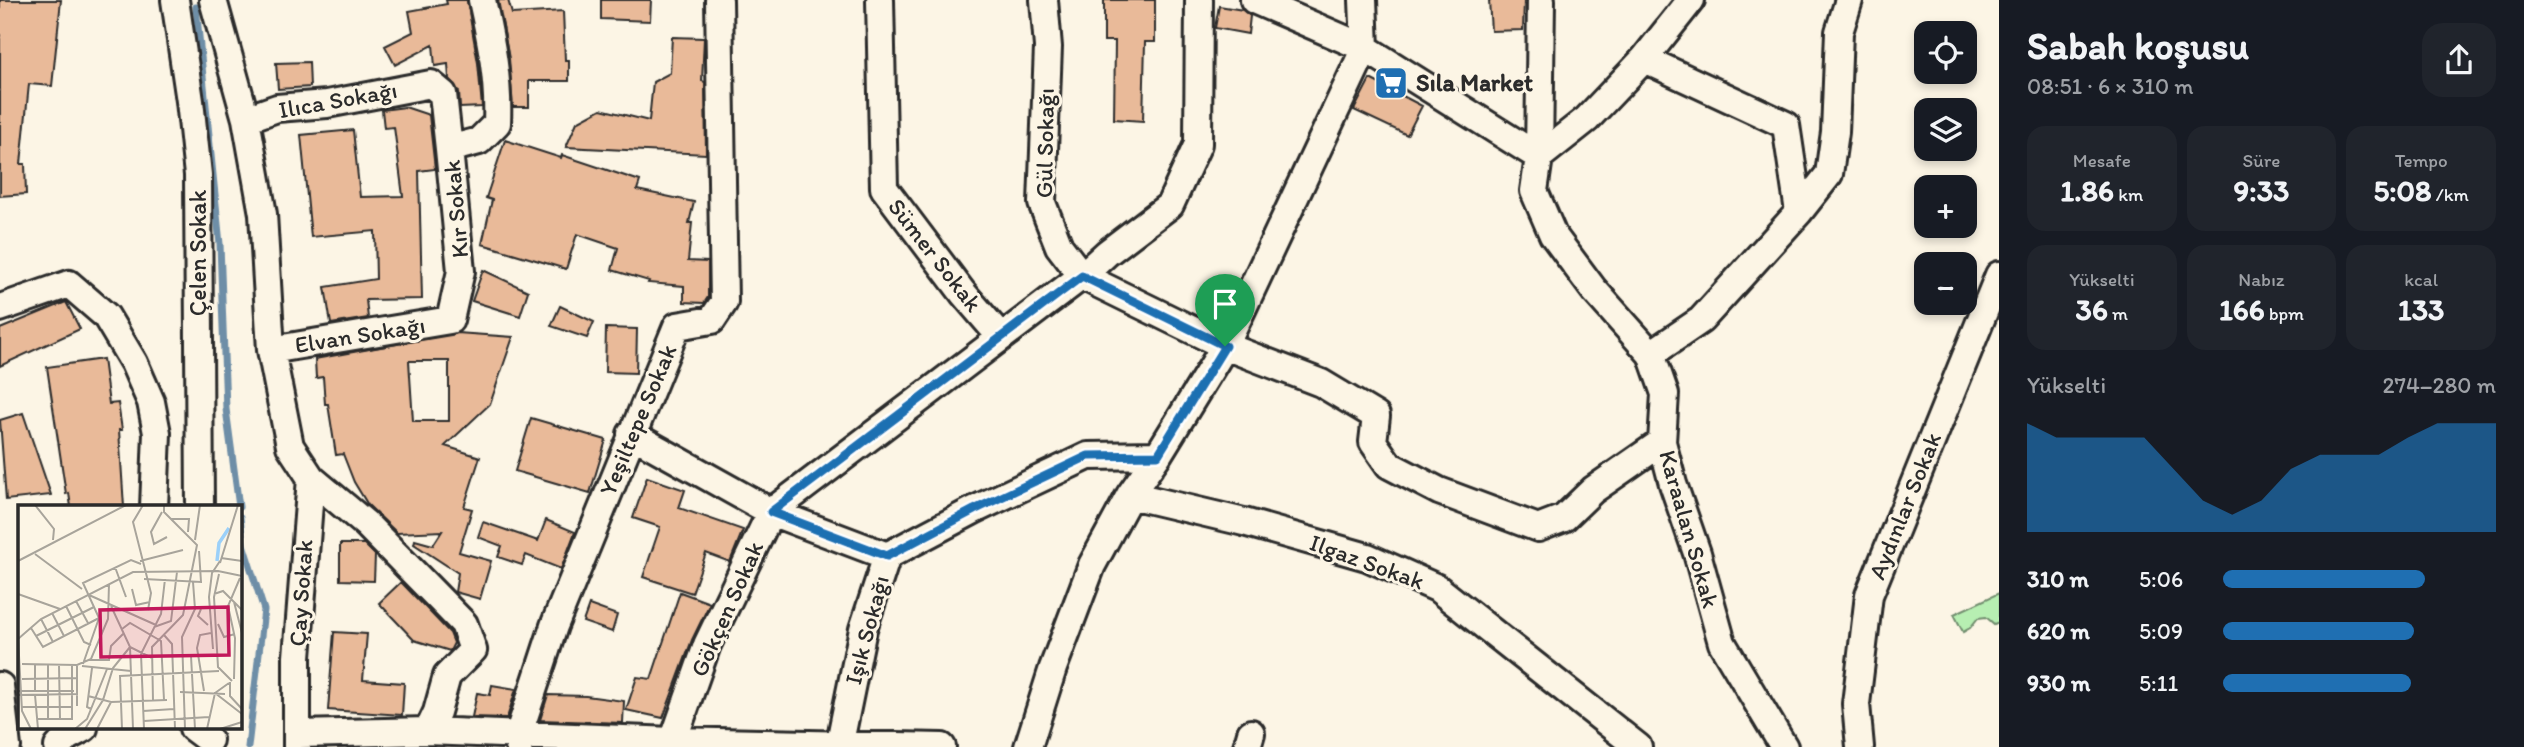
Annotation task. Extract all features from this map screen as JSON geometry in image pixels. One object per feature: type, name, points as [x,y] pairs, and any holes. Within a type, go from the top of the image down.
[{"type":"street","name":"Çelen Sokak","points":[[175,0],[198,175],[200,505]]},
{"type":"street","points":[[213,0],[246,119],[263,214],[271,349],[290,446],[311,478],[366,524],[464,624],[473,650],[447,676],[428,731]]},
{"type":"street","name":"Kır Sokak","points":[[450,320],[461,271],[449,149],[479,141],[497,123],[498,97],[494,58],[482,0]]},
{"type":"street","name":"Yeşiltepe Sokak","points":[[519,740],[554,626],[677,326],[712,320],[724,302],[719,0]]},
{"type":"street","name":"Sümer Sokak","points":[[880,0],[884,188],[962,293],[1000,336]]},
{"type":"street","name":"Gül Sokağı","points":[[1044,0],[1048,47],[1042,203],[1059,246],[1082,276]]},
{"type":"street","name":"Gökçen Sokak","points":[[672,744],[707,645],[771,512],[1082,276],[1107,253],[1170,205],[1198,144],[1199,0]]},
{"type":"street","points":[[1254,0],[1365,48],[1539,157],[1587,119],[1644,59],[1680,3]]},
{"type":"street","points":[[1028,747],[1053,668],[1092,565],[1130,495],[1158,455],[1225,346],[1365,48],[1363,0]]},
{"type":"street","name":"Karaalan Sokak","points":[[1541,0],[1539,157],[1534,191],[1553,235],[1594,290],[1651,354],[1665,394],[1662,442],[1673,484],[1698,552],[1722,643],[1784,747]]},
{"type":"street","points":[[1651,354],[1701,320],[1799,212],[1829,174],[1835,132],[1839,32],[1849,0]]},
{"type":"street","points":[[1644,59],[1786,125],[1799,212]]},
{"type":"street","name":"Ilıca Sokağı","points":[[246,119],[277,108],[327,104],[431,84],[443,94],[449,149]]},
{"type":"street","name":"Aydınlar Sokak","points":[[1860,747],[1856,704],[1869,595],[1999,275]]},
{"type":"street","points":[[1082,276],[1225,346],[1321,383],[1376,416],[1373,442],[1389,466],[1439,491],[1538,528],[1564,519],[1593,489],[1662,442]]},
{"type":"street","points":[[0,308],[69,284],[106,316],[134,363],[151,402],[156,433],[154,505]]},
{"type":"street","name":"Elvan Sokağı","points":[[271,349],[450,320]]},
{"type":"street","points":[[631,434],[771,512],[887,556]]},
{"type":"street","name":"Işık Sokağı","points":[[839,746],[863,629],[887,556],[974,510],[1088,456],[1158,455]]},
{"type":"street","name":"Çay Sokak","points":[[298,740],[297,657],[311,478]]},
{"type":"street","name":"Ilgaz Sokak","points":[[1130,495],[1244,522],[1367,557],[1437,588],[1638,747]]},
{"type":"street","points":[[0,686],[7,747]]},
{"type":"street","points":[[58,747],[67,737],[80,730]]},
{"type":"street","points":[[298,740],[428,731],[519,740],[942,747]]},
{"type":"green space","points":[[1999,593],[1999,622],[1994,624],[1986,617],[1978,618],[1963,632],[1954,614]]},
{"type":"building","points":[[0,0],[61,0],[52,86],[29,84],[21,164],[25,164],[26,194],[0,196]]},
{"type":"building","points":[[446,0],[467,0],[478,63],[482,107],[460,108],[459,92],[449,79],[448,64],[435,66],[433,45],[395,65],[385,46],[413,32],[409,11],[447,4]]},
{"type":"building","points":[[498,0],[508,0],[512,14],[563,11],[565,60],[569,60],[569,81],[529,81],[529,107],[513,107],[509,59]]},
{"type":"building","points":[[601,0],[651,0],[650,21],[601,19]]},
{"type":"building","points":[[1104,0],[1155,0],[1155,42],[1145,42],[1143,121],[1114,119],[1115,41],[1104,41]]},
{"type":"building","points":[[1489,0],[1524,0],[1523,30],[1491,31]]},
{"type":"building","points":[[1219,6],[1243,10],[1250,16],[1248,34],[1215,28]]},
{"type":"building","points":[[672,37],[704,38],[702,81],[705,82],[706,154],[566,147],[577,122],[601,109],[649,121],[653,82],[670,73]]},
{"type":"building","points":[[309,62],[310,87],[278,89],[276,63]]},
{"type":"building","points":[[1370,79],[1422,106],[1407,135],[1354,110]]},
{"type":"building","points":[[405,107],[429,115],[435,169],[419,171],[422,299],[366,300],[368,318],[331,324],[325,287],[376,279],[375,231],[311,237],[301,135],[353,130],[360,197],[403,196],[394,127],[384,128],[382,110]]},
{"type":"building","points":[[505,140],[561,158],[562,155],[640,181],[637,190],[694,202],[689,223],[692,223],[688,261],[708,262],[708,297],[704,303],[684,302],[684,286],[648,283],[649,281],[612,270],[618,248],[577,234],[566,269],[482,244],[492,200],[486,198]]},
{"type":"building","points":[[483,270],[528,291],[520,316],[472,301]]},
{"type":"building","points":[[66,302],[80,329],[0,366],[0,329]]},
{"type":"building","points":[[560,306],[594,322],[587,338],[551,326]]},
{"type":"building","points":[[606,328],[637,329],[636,373],[605,372]]},
{"type":"building","points":[[457,333],[513,337],[490,404],[445,446],[480,457],[464,507],[472,509],[459,552],[491,561],[480,599],[455,592],[458,573],[414,544],[415,540],[433,545],[442,531],[397,533],[368,505],[354,482],[343,454],[336,455],[328,404],[325,404],[323,377],[316,378],[315,359]],"holes":[[[409,361],[449,361],[449,421],[413,421]]]},
{"type":"building","points":[[103,359],[109,404],[118,403],[122,430],[119,430],[124,505],[71,505],[69,493],[66,494],[47,367]]},
{"type":"building","points":[[23,413],[51,495],[6,500],[0,420]]},
{"type":"building","points":[[531,418],[606,440],[590,493],[515,471]]},
{"type":"building","points":[[647,477],[685,490],[679,508],[743,530],[730,562],[706,553],[692,593],[643,577],[660,527],[633,518]]},
{"type":"building","points":[[546,520],[575,532],[561,569],[526,555],[522,565],[498,557],[502,546],[478,537],[483,522],[538,541]]},
{"type":"building","points":[[340,544],[364,544],[375,555],[374,581],[340,580]]},
{"type":"building","points":[[401,582],[450,633],[454,643],[450,651],[414,640],[379,603]]},
{"type":"building","points":[[680,592],[710,603],[692,640],[663,718],[626,710],[637,677],[651,679]]},
{"type":"building","points":[[589,605],[617,615],[612,632],[583,622]]},
{"type":"building","points":[[334,632],[367,634],[363,680],[404,683],[402,715],[328,710]]},
{"type":"building","points":[[492,685],[516,689],[507,718],[472,717],[477,693],[490,695]]},
{"type":"building","points":[[548,695],[624,701],[623,723],[540,720]]},
{"type":"waterway","points":[[196,7],[220,244],[226,409],[239,505]]},
{"type":"waterway","points":[[242,535],[264,610],[248,747]]},
{"type":"place","name":"Sıla Market","points":[[1391,83]]},
{"type":"route","points":[[1082,276],[1225,346],[1158,455],[1088,456],[974,510],[887,556],[771,512],[1082,276]]}]
